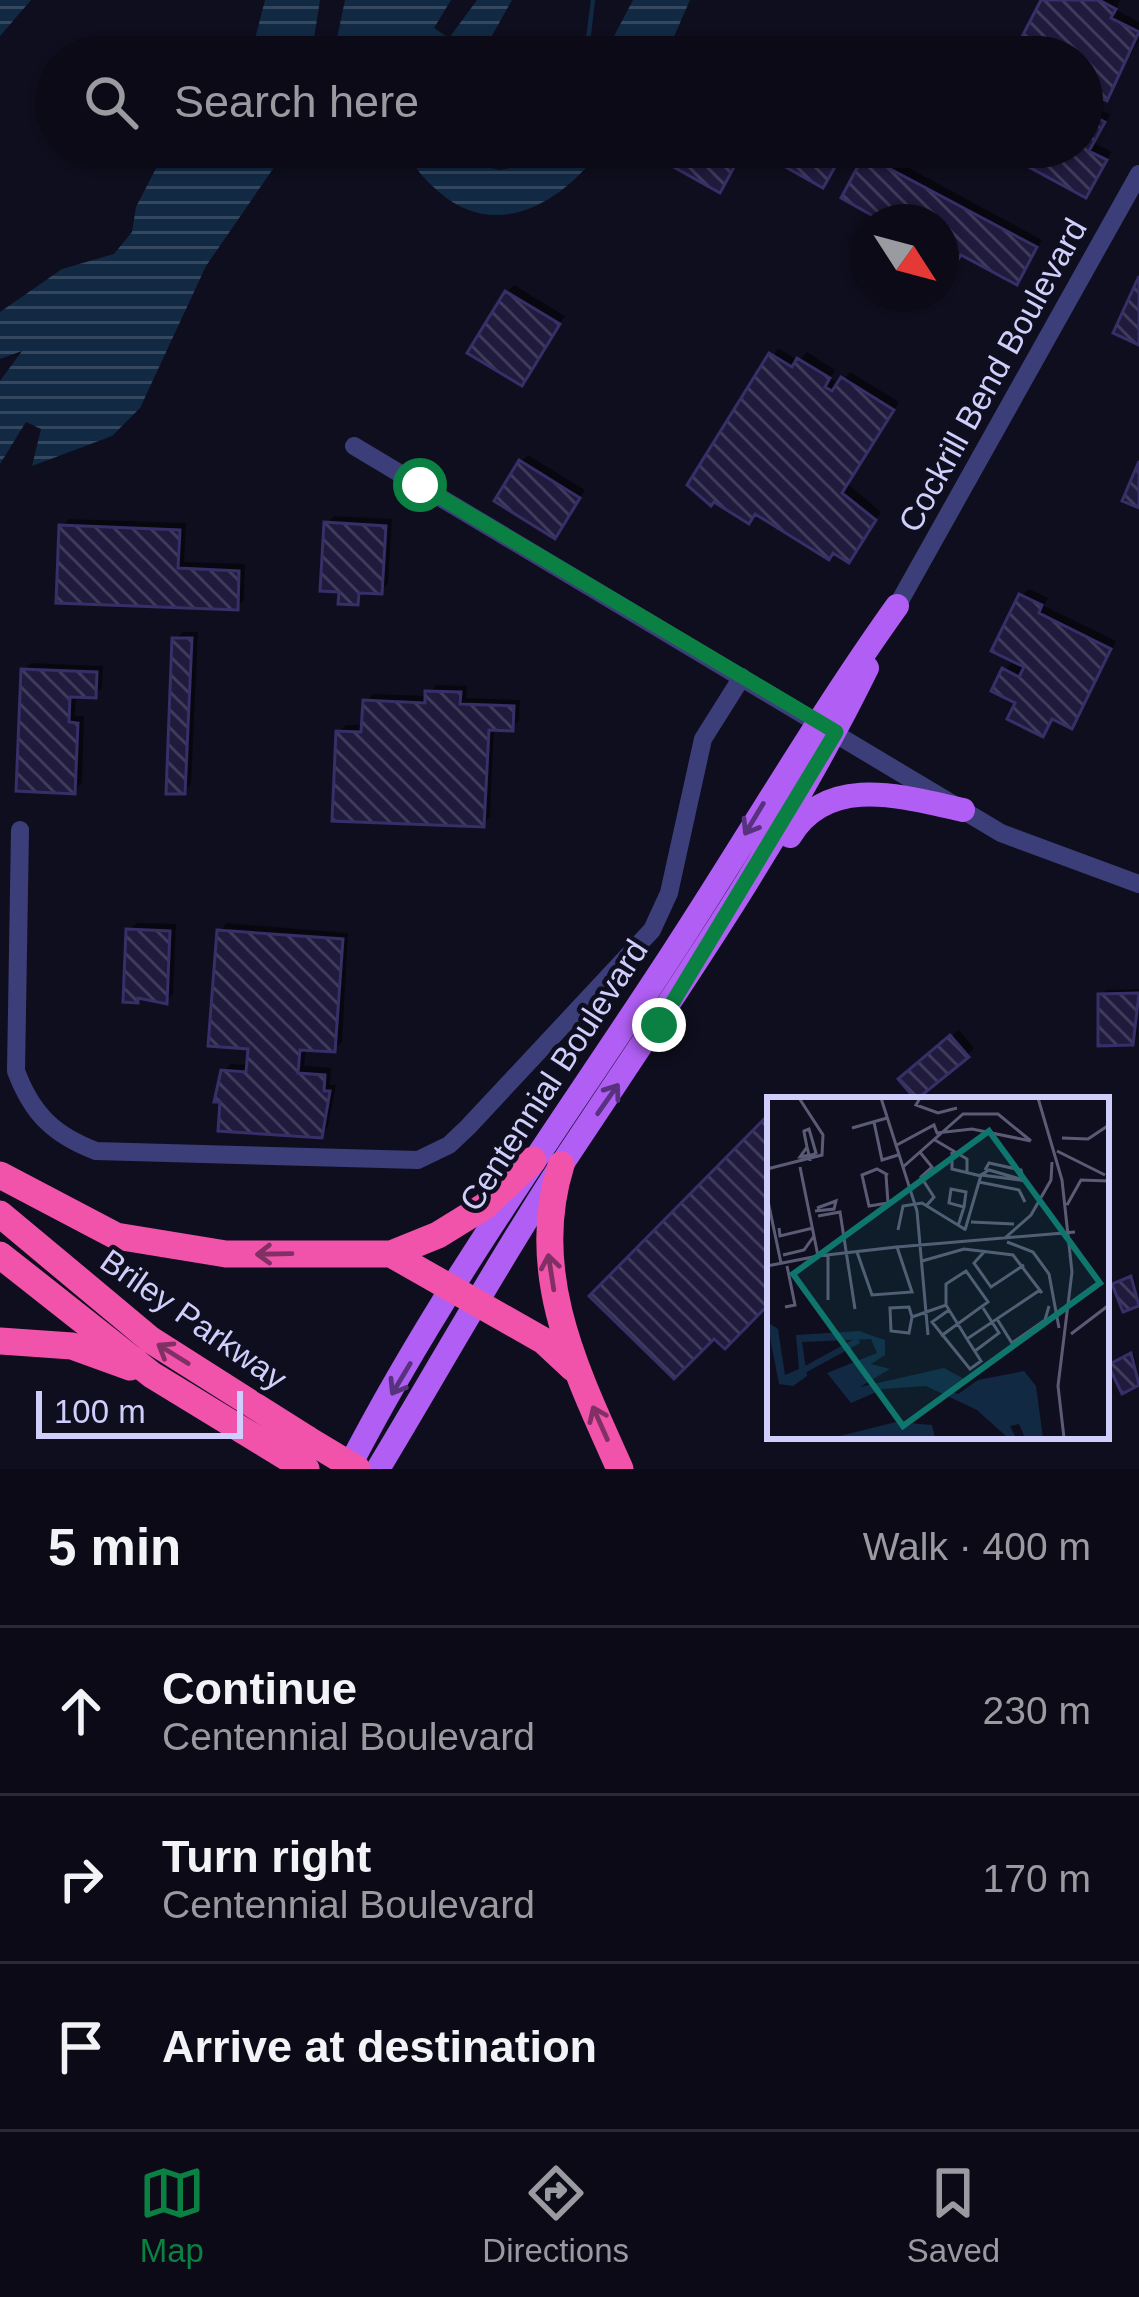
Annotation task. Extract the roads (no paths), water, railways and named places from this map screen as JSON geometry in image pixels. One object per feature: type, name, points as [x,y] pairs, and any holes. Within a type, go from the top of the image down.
[{"type":"highway","points":[[0,1175],[116,1236],[226,1255],[391,1254],[438,1235],[485,1206],[533,1160]]},
{"type":"highway","points":[[561,1165],[546,1233],[549,1270],[579,1377],[620,1469]]},
{"type":"highway","name":"Briley Parkway","points":[[0,1214],[151,1340],[302,1456]]},
{"type":"highway","points":[[391,1254],[562,1353],[579,1377]]},
{"type":"highway","name":"Briley Parkway","points":[[0,1255],[152,1375],[302,1456],[352,1469]]},
{"type":"highway","points":[[0,1342],[73,1346],[152,1375]]},
{"type":"main road","name":"Centennial Boulevard","points":[[352,1469],[466,1297],[659,1025],[897,606]]},
{"type":"main road","name":"Centennial Boulevard","points":[[378,1469],[533,1160],[826,725]]},
{"type":"main road","points":[[659,1025],[709,968],[800,819],[834,800],[869,793],[962,810]]},
{"type":"street","name":"Cockrill Bend Boulevard","points":[[897,606],[1137,184]]},
{"type":"street","points":[[354,446],[962,810],[1043,852],[1139,884]]},
{"type":"street","points":[[20,830],[16,1071],[28,1103],[61,1137],[96,1151],[418,1160],[449,1145],[468,1127],[652,930],[669,893],[703,740],[742,677]]},
{"type":"water","points":[[0,0],[31,0],[0,36]]},
{"type":"water","points":[[265,0],[320,0],[314,36],[256,35]]},
{"type":"water","points":[[345,0],[451,0],[434,28],[446,36],[337,36]]},
{"type":"water","points":[[477,0],[512,0],[492,36],[450,36]]},
{"type":"water","points":[[633,0],[690,0],[674,36],[614,36]]},
{"type":"water","points":[[156,168],[274,168],[206,266],[140,408],[112,436],[32,466],[41,429],[26,422],[0,464],[0,381],[22,351],[0,359],[0,312],[62,269],[114,254],[132,232],[136,207]]},
{"type":"water","points":[[417,168],[586,168],[550,198],[507,214],[461,207]]},
{"type":"waterway","points":[[589,36],[593,0]]}]
